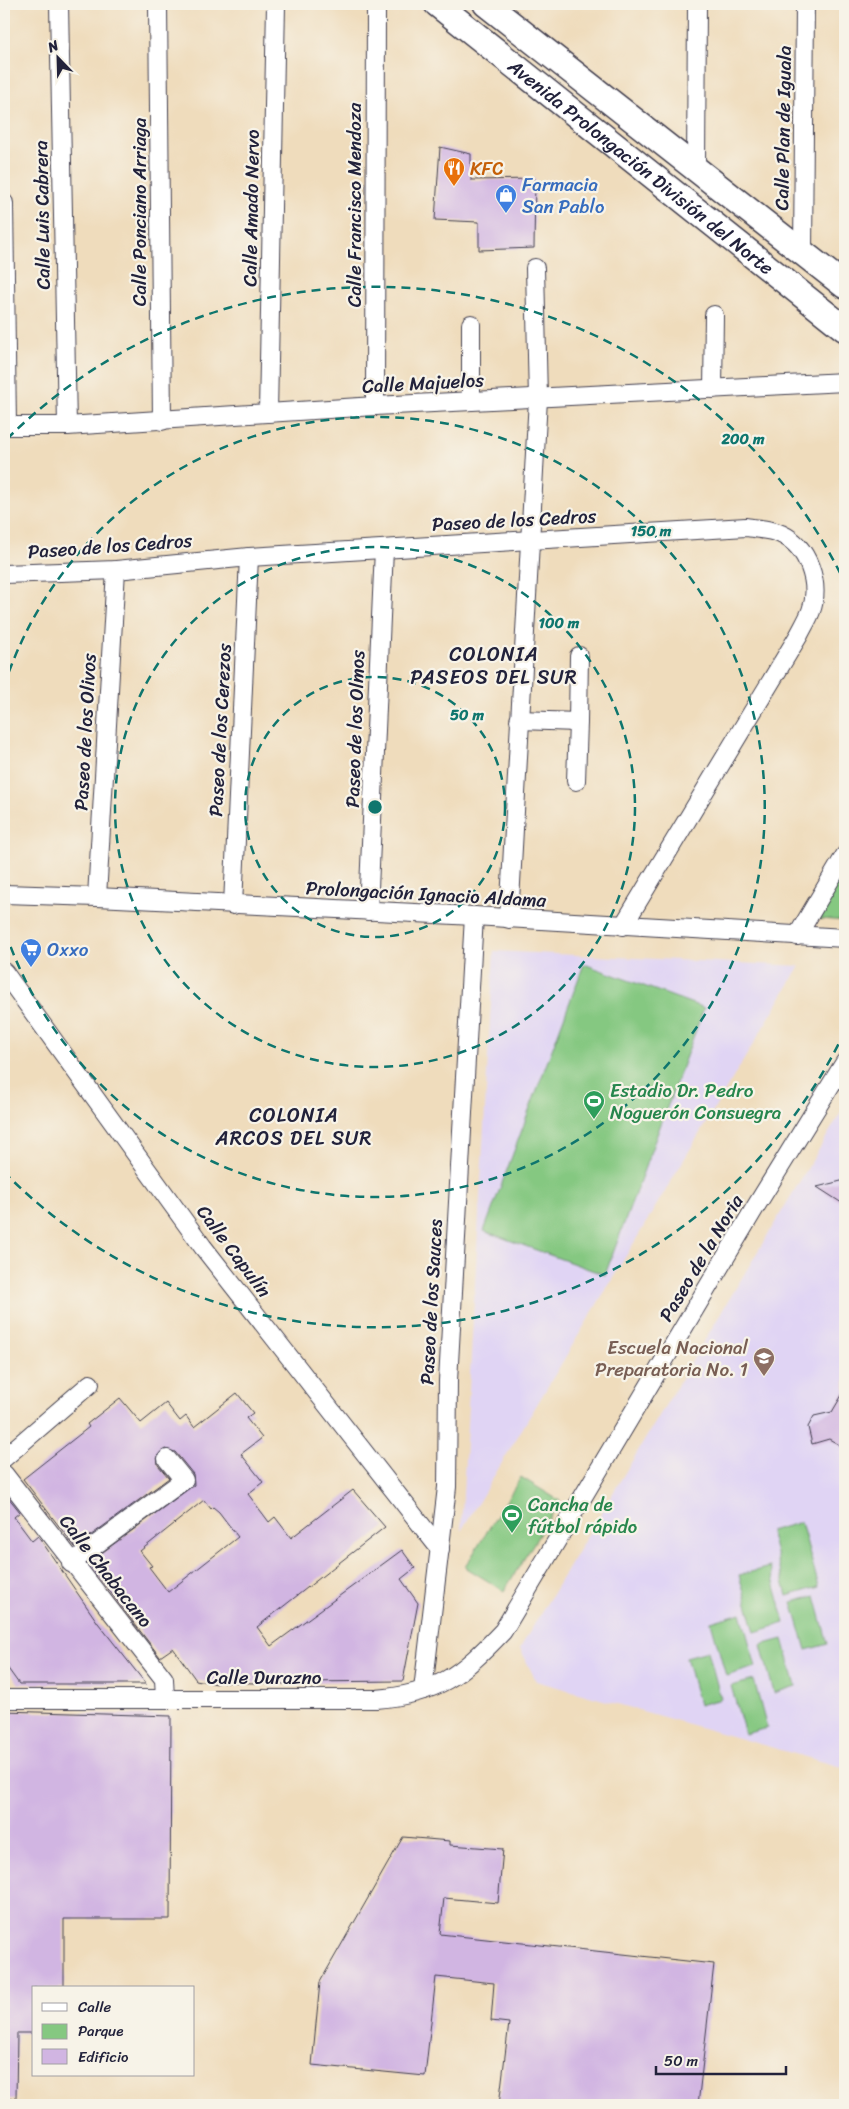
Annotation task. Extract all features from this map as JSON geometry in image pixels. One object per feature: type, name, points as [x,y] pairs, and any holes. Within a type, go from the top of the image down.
[{"type":"main road","name":"Avenida Prolongación División del Norte","points":[[437,4],[845,329]]},
{"type":"main road","name":"Avenida Prolongación División del Norte","points":[[486,4],[845,286]]},
{"type":"street","name":"Calle Luis Cabrera","points":[[59,4],[67,426]]},
{"type":"street","name":"Calle Ponciano Arriaga","points":[[158,4],[162,421]]},
{"type":"street","name":"Calle Amado Nervo","points":[[268,413],[276,4]]},
{"type":"street","name":"Calle Francisco Mendoza","points":[[375,406],[376,4]]},
{"type":"street","points":[[696,169],[697,4]]},
{"type":"street","name":"Calle Plan de Iguala","points":[[803,253],[805,4]]},
{"type":"street","points":[[4,203],[5,426]]},
{"type":"street","points":[[509,919],[538,399],[535,268]]},
{"type":"street","points":[[713,389],[714,315]]},
{"type":"street","points":[[471,324],[471,401]]},
{"type":"street","name":"Calle Majuelos","points":[[5,426],[67,426],[375,406],[845,382]]},
{"type":"street","name":"Paseo de los Cedros","points":[[4,574],[116,570],[249,556],[746,527],[780,533],[800,551],[813,573],[812,610],[799,635],[623,926]]},
{"type":"street","name":"Paseo de los Olmos","points":[[368,911],[384,549]]},
{"type":"street","name":"Paseo de los Cerezos","points":[[233,905],[249,556]]},
{"type":"street","name":"Paseo de los Olivos","points":[[98,897],[116,570]]},
{"type":"street","points":[[576,781],[579,656]]},
{"type":"street","points":[[519,720],[578,722]]},
{"type":"street","points":[[797,936],[845,855]]},
{"type":"street","name":"Prolongación Ignacio Aldama","points":[[4,894],[474,916],[845,938]]},
{"type":"street","name":"Paseo de los Sauces","points":[[423,1690],[447,1487],[448,1381],[474,916]]},
{"type":"street","name":"Calle Capulín","points":[[4,972],[203,1247],[440,1548]]},
{"type":"street","name":"Paseo de la Noria","points":[[503,1632],[752,1214],[845,1062]]},
{"type":"street","points":[[4,1458],[90,1384]]},
{"type":"street","points":[[71,1563],[184,1480],[167,1460]]},
{"type":"street","name":"Calle Chabacano","points":[[4,1474],[71,1563],[164,1679],[165,1698]]},
{"type":"street","name":"Calle Durazno","points":[[4,1699],[376,1699],[402,1697],[446,1681],[469,1666],[503,1632]]},
{"type":"shaded area","name":"Escuela Nacional Preparatoria No. 1","points":[[494,951],[800,966],[461,1531]]},
{"type":"shaded area","name":"Escuela Nacional Preparatoria No. 1","points":[[845,1106],[845,1768],[536,1681],[520,1648]]},
{"type":"green space","points":[[845,858],[845,921],[808,918]]},
{"type":"green space","name":"Estadio Dr. Pedro Noguerón Consuegra","points":[[584,964],[704,1008],[605,1275],[484,1231]]},
{"type":"green space","name":"Cancha de fútbol rápido","points":[[521,1477],[560,1501],[504,1591],[465,1567]]},
{"type":"green space","points":[[801,1522],[819,1587],[787,1596],[770,1531]]},
{"type":"green space","points":[[770,1567],[785,1623],[755,1632],[739,1575]]},
{"type":"green space","points":[[815,1596],[828,1644],[806,1650],[792,1602]]},
{"type":"green space","points":[[741,1613],[756,1667],[726,1676],[711,1622]]},
{"type":"green space","points":[[783,1639],[796,1686],[774,1693],[761,1645]]},
{"type":"green space","points":[[708,1651],[721,1699],[699,1705],[686,1657]]},
{"type":"green space","points":[[754,1680],[767,1728],[745,1734],[731,1686]]},
{"type":"building","points":[[440,147],[471,154],[471,180],[535,179],[534,248],[479,250],[479,222],[435,220]]},
{"type":"building","points":[[845,1180],[845,1205],[817,1187]]},
{"type":"building","points":[[845,1390],[845,1448],[829,1439],[812,1444],[808,1427],[814,1416],[832,1412]]},
{"type":"building","points":[[237,1393],[253,1413],[246,1418],[262,1438],[241,1454],[263,1482],[248,1494],[269,1522],[275,1517],[291,1538],[353,1490],[385,1527],[257,1627],[271,1646],[402,1550],[415,1568],[401,1579],[418,1603],[403,1681],[298,1682],[296,1680],[288,1684],[219,1682],[217,1684],[196,1680],[173,1648],[160,1657],[88,1563],[194,1485],[193,1474],[175,1452],[165,1449],[157,1456],[158,1465],[169,1478],[75,1547],[23,1479],[89,1427],[87,1424],[120,1398],[141,1423],[166,1403],[180,1421],[186,1416],[194,1427]],"holes":[[[204,1500],[211,1509],[213,1507],[219,1512],[238,1537],[168,1592],[149,1567],[152,1566],[140,1551]]]},
{"type":"building","points":[[8,1497],[20,1512],[14,1517],[32,1541],[38,1536],[98,1623],[146,1684],[19,1684],[4,1663],[4,1501]]},
{"type":"building","points":[[4,1711],[171,1716],[170,1919],[64,1919],[64,1986],[32,1986],[32,2033],[17,2033],[16,2099],[4,2099]]},
{"type":"building","points":[[403,1837],[450,1841],[450,1845],[503,1849],[498,1903],[444,1898],[440,1934],[714,1964],[698,2105],[499,2105],[509,2023],[491,2021],[494,1983],[436,1977],[425,2076],[312,2065],[320,1982]]},
{"type":"place","name":"KFC","points":[[454,187]]},
{"type":"place","name":"Farmacia San Pablo","points":[[506,214]]},
{"type":"place","name":"Oxxo","points":[[31,968]]},
{"type":"place","name":"Estadio Dr. Pedro Noguerón Consuegra","points":[[594,1120]]},
{"type":"place","name":"Escuela Nacional Preparatoria No. 1","points":[[764,1377]]},
{"type":"place","name":"Cancha de fútbol rápido","points":[[512,1534]]},
{"type":"district","name":"COLONIA PASEOS DEL SUR","points":[[494,666]]},
{"type":"district","name":"COLONIA ARCOS DEL SUR","points":[[294,1126]]}]
